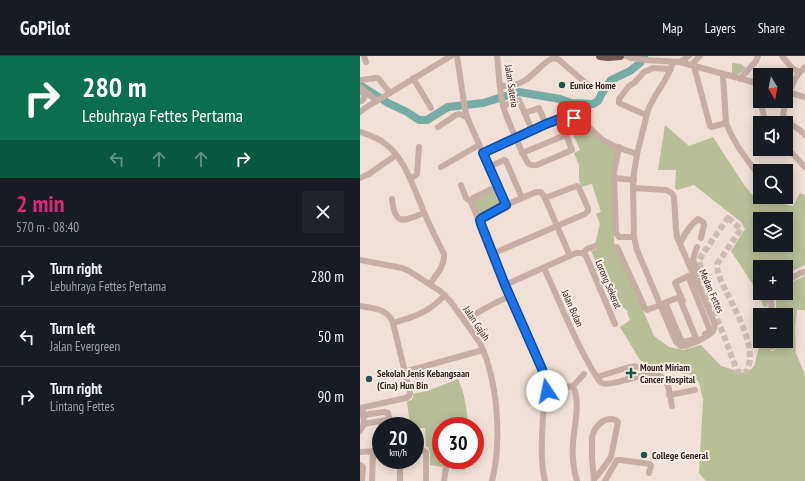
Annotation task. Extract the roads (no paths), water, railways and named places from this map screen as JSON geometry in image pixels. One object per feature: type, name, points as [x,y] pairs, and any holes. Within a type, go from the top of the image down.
[{"type":"main road","points":[[600,56],[620,56]]},
{"type":"street","points":[[360,112],[443,58],[451,56]]},
{"type":"street","points":[[457,56],[467,117],[506,205]]},
{"type":"street","name":"Jalan Sateria","points":[[497,56],[500,89],[503,103],[522,153],[527,162],[533,166],[538,165],[572,150],[566,135]]},
{"type":"street","points":[[626,56],[636,59],[680,62],[723,75],[753,82]]},
{"type":"street","points":[[680,62],[689,56]]},
{"type":"street","points":[[693,66],[700,56]]},
{"type":"street","points":[[740,78],[756,61],[758,56]]},
{"type":"street","points":[[782,56],[799,72]]},
{"type":"street","points":[[500,89],[526,80],[553,58],[558,59],[589,86]]},
{"type":"street","name":"Medan Fettes","points":[[634,188],[666,190],[673,194],[675,201],[676,232],[715,325],[715,328],[711,334],[699,338],[687,346],[680,346],[676,342],[670,322],[660,305],[637,250],[634,237],[634,188],[634,180],[637,154],[650,104],[668,77],[673,62]]},
{"type":"street","points":[[693,66],[710,126],[726,123]]},
{"type":"street","points":[[793,83],[799,72],[805,67]]},
{"type":"street","points":[[646,115],[619,103],[619,99],[629,86],[634,83],[644,72],[653,68],[671,69]]},
{"type":"street","points":[[723,75],[726,123],[736,146],[753,167]]},
{"type":"street","points":[[360,80],[378,78],[388,94]]},
{"type":"street","points":[[413,78],[431,108]]},
{"type":"street","points":[[360,87],[378,100]]},
{"type":"street","points":[[360,92],[365,96],[362,101],[360,101]]},
{"type":"street","points":[[793,93],[805,97]]},
{"type":"street","points":[[503,103],[519,100],[532,130]]},
{"type":"street","points":[[525,113],[539,108],[546,124]]},
{"type":"street","points":[[785,108],[783,115],[785,119],[804,132]]},
{"type":"street","points":[[438,127],[456,115],[459,114],[467,117]]},
{"type":"street","points":[[483,153],[546,124],[560,119],[574,118],[588,126],[604,140],[637,154]]},
{"type":"street","points":[[522,153],[566,135],[560,119]]},
{"type":"street","points":[[360,132],[380,140],[388,147],[404,165],[410,178],[424,213],[444,254],[443,264],[430,284]]},
{"type":"street","points":[[441,167],[479,145]]},
{"type":"street","points":[[410,178],[416,174],[419,147]]},
{"type":"street","points":[[619,147],[614,171],[616,235],[622,238],[634,237]]},
{"type":"street","points":[[793,154],[805,167]]},
{"type":"street","points":[[360,178],[370,174],[396,155]]},
{"type":"street","points":[[489,167],[504,160],[506,161],[522,198]]},
{"type":"street","points":[[614,178],[634,180]]},
{"type":"street","points":[[461,185],[466,198],[471,202],[480,220],[492,254],[544,374],[547,391],[542,454],[545,481]]},
{"type":"street","points":[[471,202],[473,198],[498,186]]},
{"type":"street","points":[[480,220],[506,205],[536,192],[543,195],[577,186],[588,208],[588,211],[585,214],[492,254]]},
{"type":"street","points":[[543,195],[570,256]]},
{"type":"street","points":[[392,199],[394,212],[400,219],[408,220],[424,213]]},
{"type":"street","points":[[680,244],[692,223],[698,219],[704,225],[700,238]]},
{"type":"street","points":[[505,285],[576,253],[583,253],[587,249],[595,246]]},
{"type":"street","points":[[618,247],[645,308],[647,310],[660,305]]},
{"type":"street","points":[[697,247],[693,259],[693,275],[677,280],[675,283],[699,338]]},
{"type":"street","name":"Lorong Sekerat","points":[[583,253],[586,256],[615,324]]},
{"type":"street","name":"Jalan Gajah","points":[[360,260],[402,268],[430,284],[445,295],[476,337],[483,350],[492,381],[498,427],[497,450],[492,481]]},
{"type":"street","name":"Jalan Bulan","points":[[544,268],[584,356],[597,377]]},
{"type":"street","points":[[793,278],[805,272]]},
{"type":"street","points":[[393,323],[424,312],[431,308],[445,295]]},
{"type":"street","points":[[465,321],[482,309],[510,296]]},
{"type":"street","points":[[678,298],[680,299],[696,338],[686,342],[681,340],[670,322],[665,303],[678,298]]},
{"type":"street","points":[[360,306],[374,308],[391,317],[410,393],[406,398],[361,407],[364,415],[364,424],[360,431]]},
{"type":"street","points":[[404,372],[483,350]]},
{"type":"street","points":[[646,372],[640,376],[606,384],[602,384],[597,377],[632,366],[637,366],[646,372],[661,376],[663,378],[666,382],[672,406]]},
{"type":"street","points":[[626,368],[629,379]]},
{"type":"street","points":[[547,391],[566,386],[573,386],[584,374]]},
{"type":"street","points":[[573,386],[575,390],[576,404],[573,468],[577,481]]},
{"type":"street","points":[[670,395],[696,390]]},
{"type":"street","points":[[364,415],[384,412],[388,413],[389,417],[386,420],[364,424]]},
{"type":"street","points":[[613,419],[616,420],[618,422],[611,457],[594,480],[592,434],[598,425],[603,421],[613,419]]},
{"type":"street","points":[[361,450],[372,451]]},
{"type":"street","points":[[424,451],[426,452],[426,481]]},
{"type":"street","points":[[605,481],[617,460],[650,464],[651,468],[649,473]]},
{"type":"street","points":[[360,465],[363,467],[362,481]]},
{"type":"street","points":[[372,469],[372,481]]},
{"type":"street","points":[[400,469],[400,481]]},
{"type":"street","points":[[444,481],[446,469]]},
{"type":"waterway","points":[[360,85],[419,120],[427,120],[448,107],[483,103],[519,92],[560,99],[571,103],[593,104],[598,101],[611,80],[630,71],[640,63],[644,56]]},
{"type":"tunnel","points":[[728,218],[741,229],[717,264],[717,268],[748,341],[750,362],[747,371],[742,373],[737,371],[698,274],[702,271],[699,261],[702,255],[728,218]]},
{"type":"place","name":"Eunice Home","points":[[562,85]]},
{"type":"place","name":"Mount Miriam Cancer Hospital","points":[[631,373]]},
{"type":"place","name":"Sekolah Jenis Kebangsaan (Cina) Hun Bin","points":[[369,379]]},
{"type":"place","name":"College General","points":[[644,455]]}]
